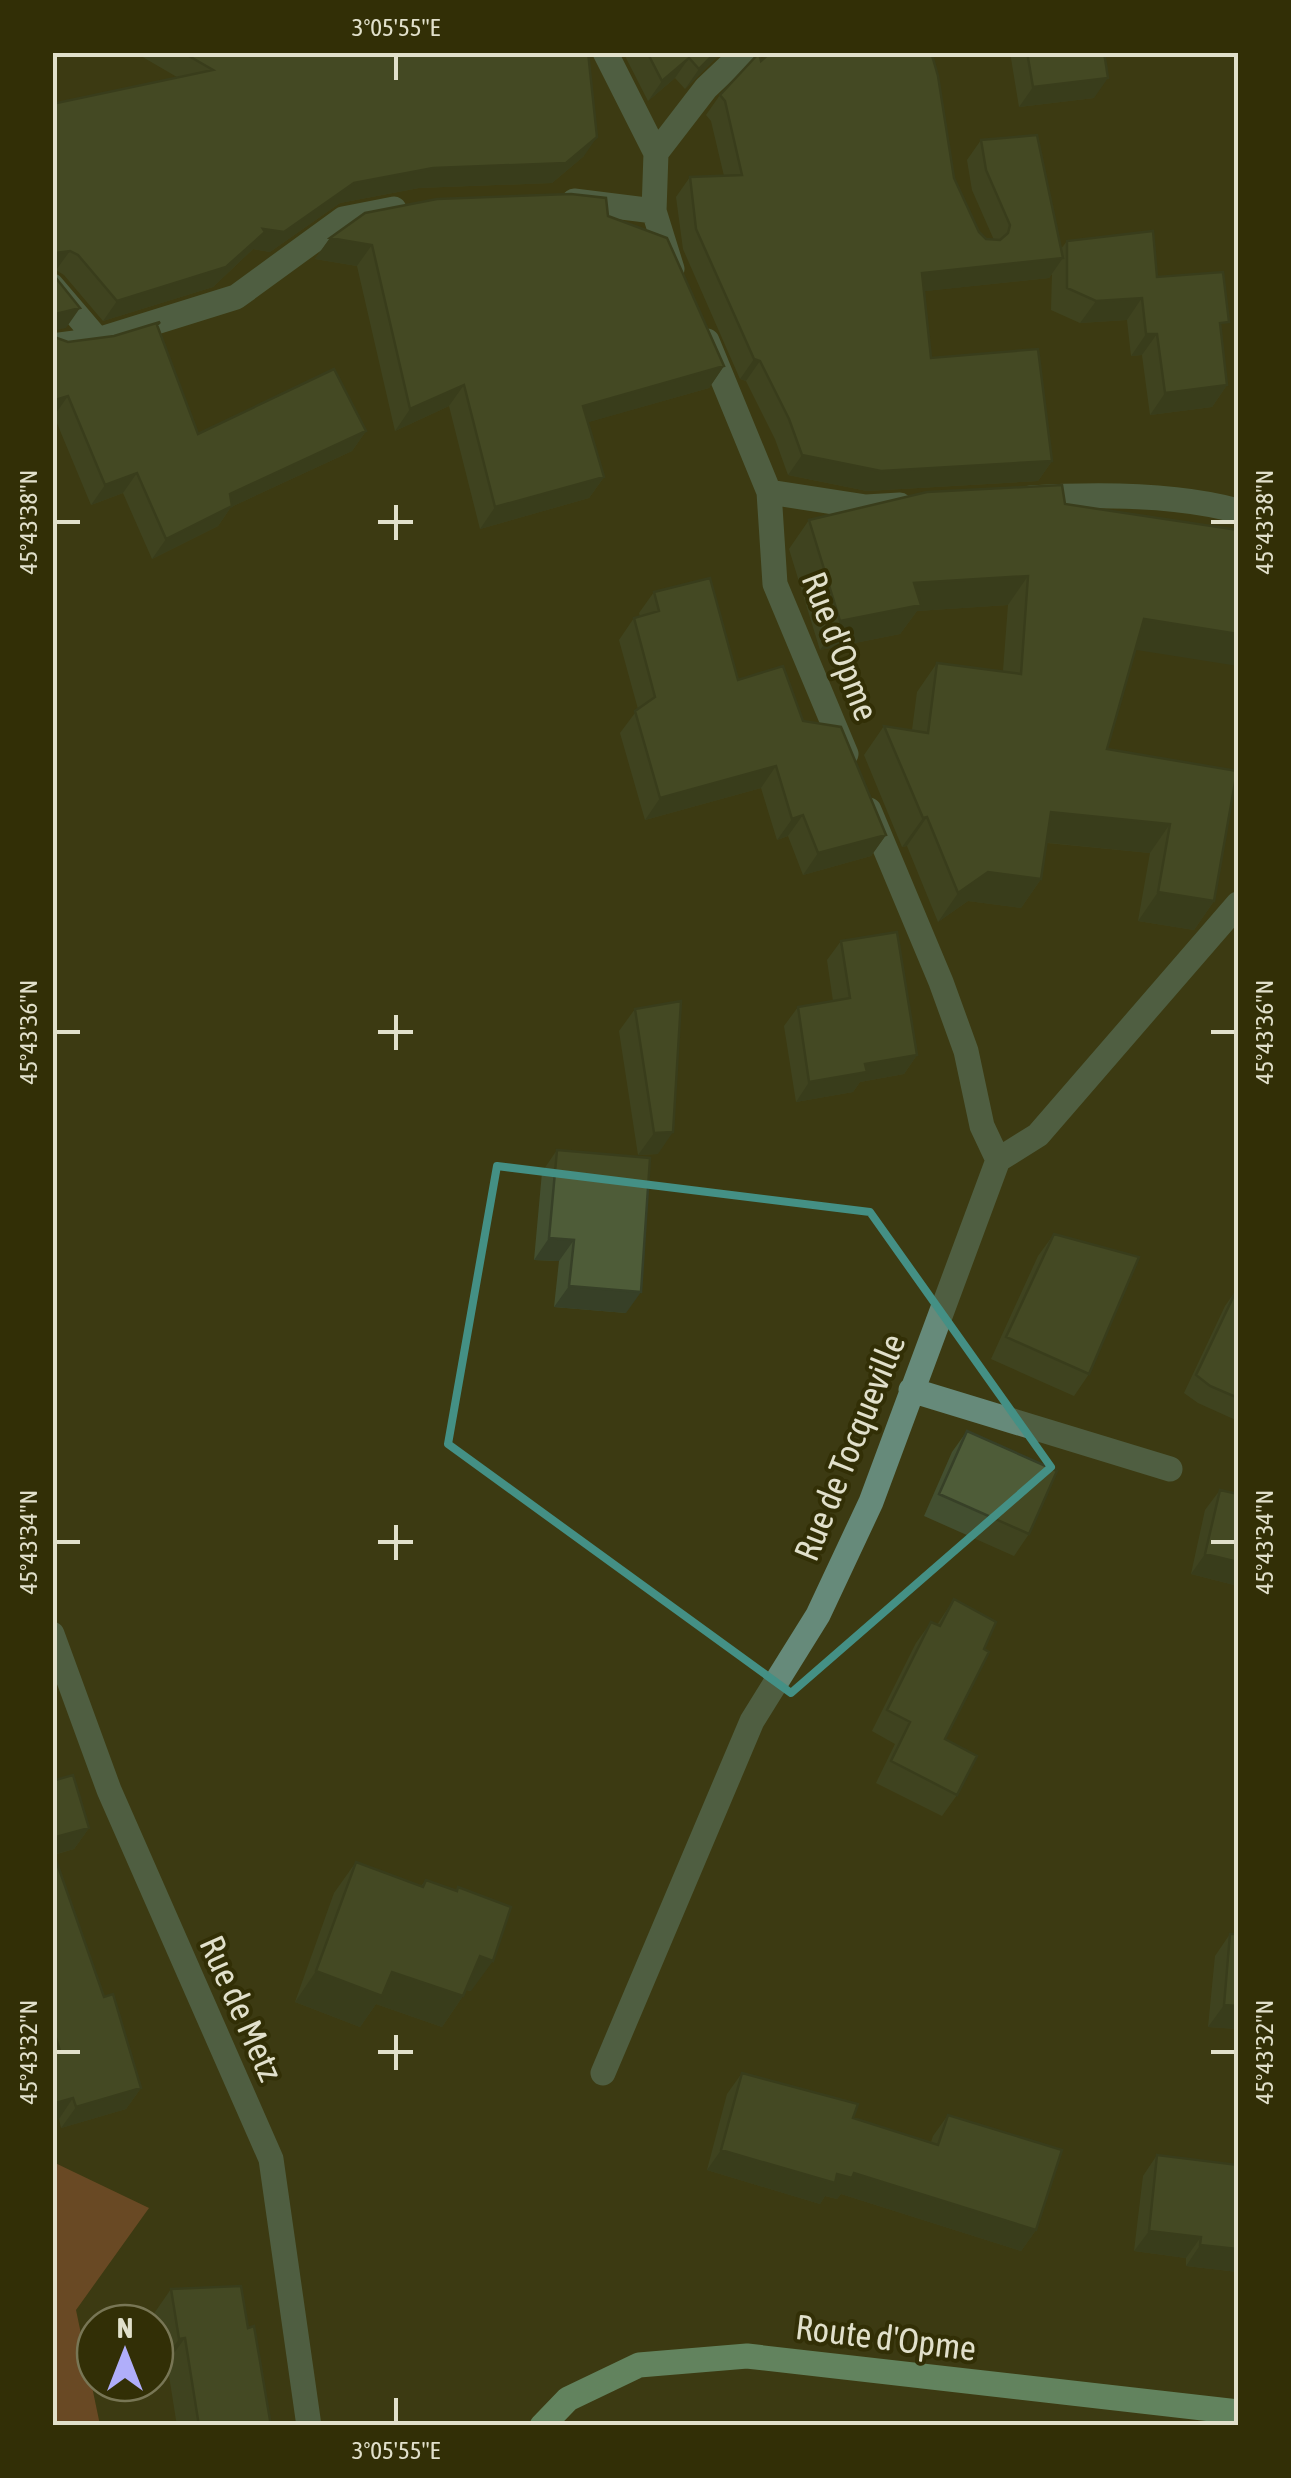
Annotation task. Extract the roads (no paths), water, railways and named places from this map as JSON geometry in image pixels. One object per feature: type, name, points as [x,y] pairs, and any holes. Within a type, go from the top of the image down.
[{"type":"main road","name":"Route d'Opme","points":[[542,2426],[568,2399],[638,2365],[747,2356],[1238,2412]]},
{"type":"street","points":[[605,52],[656,153],[654,211],[680,288]]},
{"type":"street","points":[[656,153],[706,88],[744,52]]},
{"type":"street","points":[[557,199],[654,211]]},
{"type":"street","points":[[52,346],[98,340],[236,297],[344,219],[420,204]]},
{"type":"street","points":[[52,286],[98,340]]},
{"type":"street","name":"Rue d'Opme","points":[[696,319],[769,492],[775,584],[941,982],[966,1051],[982,1126],[998,1160]]},
{"type":"street","points":[[769,492],[866,507],[921,504]]},
{"type":"street","points":[[1012,499],[1068,496],[1209,503],[1238,511]]},
{"type":"street","points":[[998,1160],[1038,1135],[1238,904]]},
{"type":"street","name":"Rue de Tocqueville","points":[[603,2073],[752,1720],[818,1615],[871,1502],[998,1160]]},
{"type":"street","points":[[910,1390],[1170,1469]]},
{"type":"street","name":"Rue de Metz","points":[[52,1634],[109,1790],[271,2160],[308,2426]]}]
